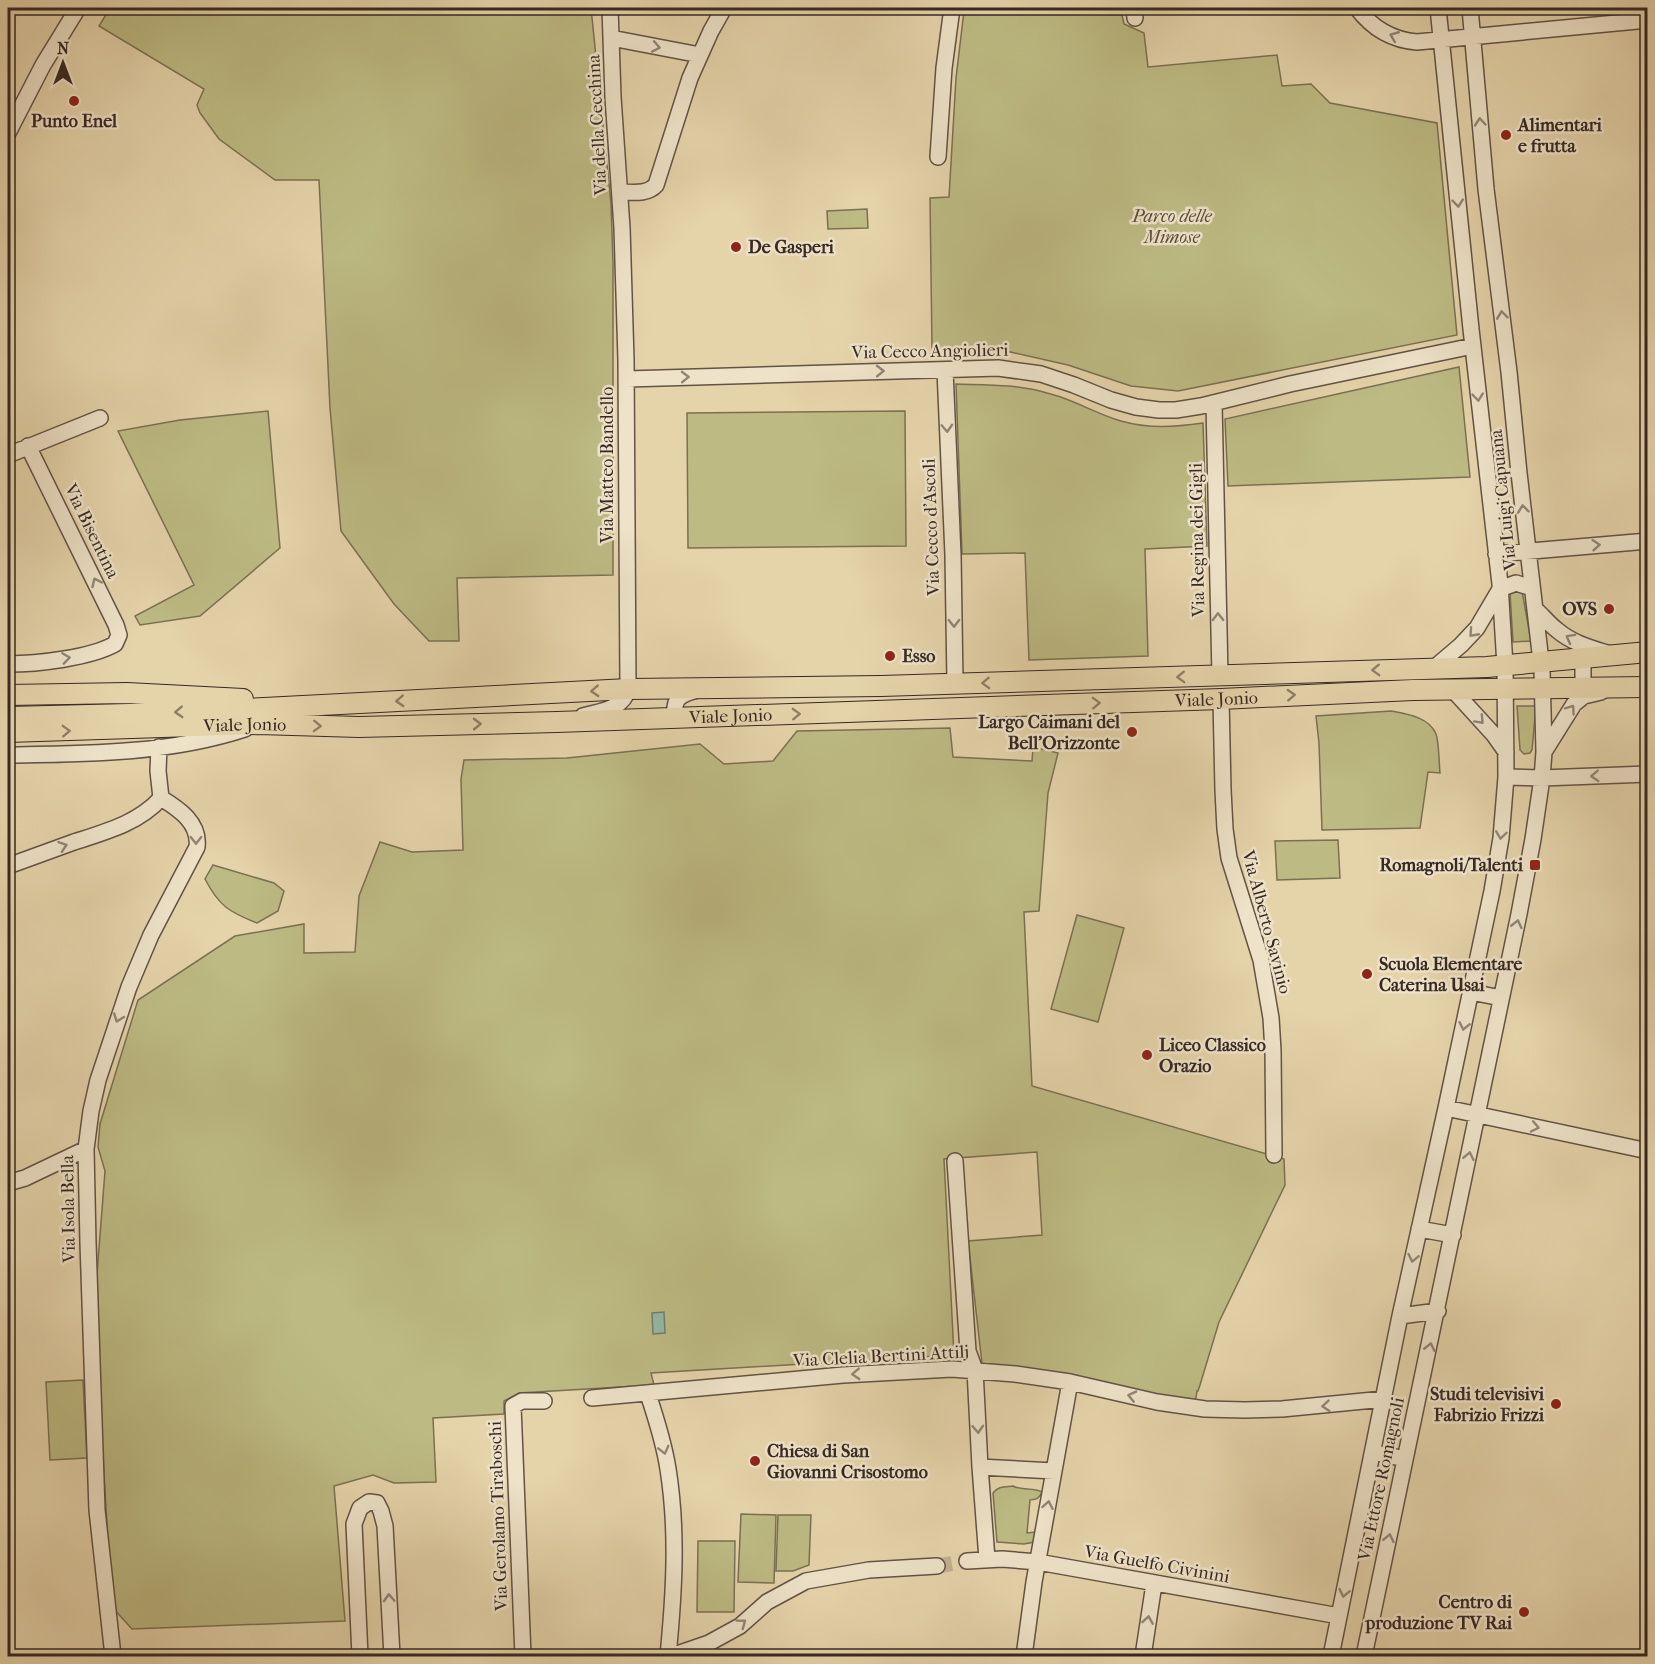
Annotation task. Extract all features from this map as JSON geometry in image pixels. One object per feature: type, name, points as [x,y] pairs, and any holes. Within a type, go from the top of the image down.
[{"type":"main road","name":"Viale Jonio","points":[[8,717],[149,713],[628,689],[865,686],[1504,666],[1647,652]]},
{"type":"main road","name":"Viale Jonio","points":[[8,732],[259,724],[360,727],[557,722],[1221,699],[1339,692],[1647,687]]},
{"type":"main road","points":[[8,695],[177,694],[321,705]]},
{"type":"street","name":"Via della Cecchina","points":[[610,8],[622,240]]},
{"type":"street","points":[[620,192],[648,191],[656,185],[686,88],[711,31],[724,8]]},
{"type":"street","points":[[938,157],[944,68],[952,8]]},
{"type":"street","points":[[1357,8],[1371,23],[1389,36],[1410,42],[1647,20]]},
{"type":"street","name":"Via Luigi Capuana","points":[[1438,8],[1500,589],[1516,583],[1532,588],[1509,372],[1486,189],[1470,8]]},
{"type":"street","points":[[8,133],[71,10]]},
{"type":"street","points":[[611,38],[700,56]]},
{"type":"street","name":"Via Matteo Bandello","points":[[622,240],[627,379],[628,689]]},
{"type":"street","name":"Via Cecco Angiolieri","points":[[627,379],[998,368],[1026,371],[1145,409],[1176,410],[1473,346]]},
{"type":"street","name":"Via Cecco d'Ascoli","points":[[945,370],[953,555],[955,683]]},
{"type":"street","name":"Via Regina dei Gigli","points":[[1214,403],[1220,676]]},
{"type":"street","points":[[8,455],[100,418]]},
{"type":"street","name":"Via Bisentina","points":[[8,664],[32,663],[93,653],[115,644],[119,635],[28,446]]},
{"type":"street","points":[[1496,554],[1647,541]]},
{"type":"street","name":"Via Ettore Romagnoli","points":[[1364,1656],[1438,1311],[1520,914],[1535,830],[1544,752],[1542,662],[1532,588]]},
{"type":"street","points":[[1434,668],[1478,628],[1500,589]]},
{"type":"street","name":"Via Ettore Romagnoli","points":[[1331,1656],[1400,1316],[1471,992],[1501,838],[1506,752],[1500,589]]},
{"type":"street","points":[[1535,609],[1567,637],[1612,655]]},
{"type":"street","points":[[1583,658],[1583,688]]},
{"type":"street","points":[[675,718],[674,706],[677,699],[684,694],[705,688]]},
{"type":"street","points":[[1544,752],[1577,701],[1584,696],[1614,688]]},
{"type":"street","points":[[557,722],[616,706],[623,701],[628,689]]},
{"type":"street","points":[[1453,690],[1494,735],[1506,752]]},
{"type":"street","name":"Via Alberto Savinio","points":[[1221,699],[1227,848],[1261,960],[1271,1018],[1274,1155]]},
{"type":"street","points":[[8,755],[119,752],[221,736],[259,724]]},
{"type":"street","points":[[8,866],[129,822],[149,810],[161,798],[158,771],[159,747]]},
{"type":"street","points":[[1506,777],[1647,774]]},
{"type":"street","name":"Via Isola Bella","points":[[113,1656],[97,1510],[86,1149],[98,1080],[129,987],[151,935],[197,847],[197,834],[192,824],[176,808],[161,798]]},
{"type":"street","points":[[1471,992],[1501,998]]},
{"type":"street","points":[[1446,1108],[1647,1151]]},
{"type":"street","points":[[8,1183],[25,1178],[86,1149]]},
{"type":"street","points":[[955,1161],[968,1351],[975,1370],[987,1559]]},
{"type":"street","points":[[1419,1229],[1453,1235]]},
{"type":"street","points":[[1400,1316],[1438,1311]]},
{"type":"street","name":"Via Clelia Bertini Attilj","points":[[592,1398],[843,1375],[952,1369],[1070,1382],[1157,1402],[1205,1409],[1299,1408],[1384,1399]]},
{"type":"street","points":[[1024,1656],[1070,1382]]},
{"type":"street","points":[[648,1394],[667,1460],[673,1508],[675,1575],[669,1656],[709,1643],[741,1626],[767,1602],[806,1581],[869,1570],[937,1566]]},
{"type":"street","name":"Via Gerolamo Tiraboschi","points":[[523,1656],[513,1406],[522,1401],[544,1401]]},
{"type":"street","points":[[1373,1452],[1405,1459]]},
{"type":"street","points":[[980,1467],[1054,1471]]},
{"type":"street","points":[[360,1656],[354,1524],[360,1508],[366,1503],[374,1502],[380,1508],[385,1526],[392,1656]]},
{"type":"street","name":"Via Guelfo Civinini","points":[[967,1561],[987,1559],[1038,1562],[1339,1616]]},
{"type":"street","points":[[1143,1656],[1154,1584]]},
{"type":"green space","points":[[110,8],[591,8],[611,203],[613,575],[457,578],[459,641],[429,641],[394,604],[341,531],[330,408],[319,180],[275,180],[219,139],[200,113],[197,105],[204,89],[99,26]]},
{"type":"green space","name":"Parco delle Mimose","points":[[964,11],[1122,15],[1124,24],[1144,33],[1148,67],[1277,55],[1282,86],[1311,84],[1330,103],[1437,123],[1457,335],[1178,391],[1131,386],[1068,365],[1006,351],[932,349],[930,198],[949,197],[956,78]]},
{"type":"green space","points":[[867,209],[868,228],[828,229],[827,211]]},
{"type":"green space","points":[[1459,367],[1470,477],[1228,486],[1225,419]]},
{"type":"green space","points":[[956,384],[1036,390],[1131,424],[1172,426],[1203,423],[1207,546],[1145,549],[1148,656],[1029,660],[1025,553],[962,554]]},
{"type":"green space","points":[[268,411],[280,548],[200,616],[140,625],[135,616],[194,585],[118,431],[180,420]]},
{"type":"green space","points":[[905,411],[906,546],[688,548],[687,413]]},
{"type":"green space","points":[[1513,589],[1522,591],[1531,641],[1513,642],[1510,593]]},
{"type":"green space","points":[[1517,706],[1536,706],[1530,753],[1524,754],[1520,750]]},
{"type":"green space","points":[[1391,711],[1423,720],[1433,728],[1437,738],[1440,773],[1428,772],[1420,828],[1322,830],[1316,716]]},
{"type":"green space","points":[[950,728],[953,757],[1032,761],[1033,747],[1058,753],[1048,793],[1039,911],[1024,912],[1032,1086],[1284,1159],[1285,1185],[1219,1322],[1195,1404],[1087,1379],[982,1363],[968,1241],[1042,1235],[1037,1152],[944,1159],[954,1355],[651,1373],[654,1385],[519,1393],[504,1401],[504,1414],[433,1418],[436,1482],[394,1483],[373,1475],[334,1486],[345,1621],[132,1629],[112,1607],[101,1425],[97,1274],[105,1171],[98,1147],[100,1124],[138,1000],[235,936],[304,924],[304,953],[355,952],[359,896],[380,842],[412,852],[463,850],[461,779],[464,760],[567,758],[700,744],[724,764],[773,761],[797,731]]},
{"type":"green space","points":[[1338,840],[1340,878],[1277,880],[1275,841]]},
{"type":"green space","points":[[213,865],[274,883],[284,891],[278,911],[257,923],[226,907],[215,896],[205,879]]},
{"type":"green space","points":[[1077,915],[1124,928],[1098,1022],[1051,1009]]},
{"type":"green space","points":[[83,1380],[87,1458],[50,1460],[46,1382]]},
{"type":"green space","points":[[1013,1486],[1042,1492],[1038,1498],[1030,1500],[1027,1533],[1035,1532],[1034,1542],[1024,1544],[997,1542],[993,1493],[999,1488]]},
{"type":"green space","points":[[741,1514],[776,1515],[774,1583],[738,1582]]},
{"type":"green space","points":[[778,1515],[811,1515],[809,1565],[793,1571],[776,1571]]},
{"type":"green space","points":[[698,1541],[735,1541],[734,1612],[697,1612]]},
{"type":"shaded area","points":[[664,1312],[665,1333],[653,1334],[652,1313]]},
{"type":"tunnel","points":[[937,1566],[967,1561]]},
{"type":"place","name":"Punto Enel","points":[[74,101]]},
{"type":"place","name":"Alimentari e frutta","points":[[1506,135]]},
{"type":"place","name":"De Gasperi","points":[[736,247]]},
{"type":"place","name":"OVS","points":[[1609,609]]},
{"type":"place","name":"Esso","points":[[890,656]]},
{"type":"place","name":"Largo Caimani del Bell'Orizzonte","points":[[1132,732]]},
{"type":"place","name":"Romagnoli/Talenti","points":[[1535,865]]},
{"type":"place","name":"Scuola Elementare Caterina Usai","points":[[1367,974]]},
{"type":"place","name":"Liceo Classico Orazio","points":[[1147,1055]]},
{"type":"place","name":"Studi televisivi Fabrizio Frizzi","points":[[1556,1404]]},
{"type":"place","name":"Chiesa di San Giovanni Crisostomo","points":[[755,1461]]},
{"type":"place","name":"Centro di produzione TV Rai","points":[[1524,1612]]}]
